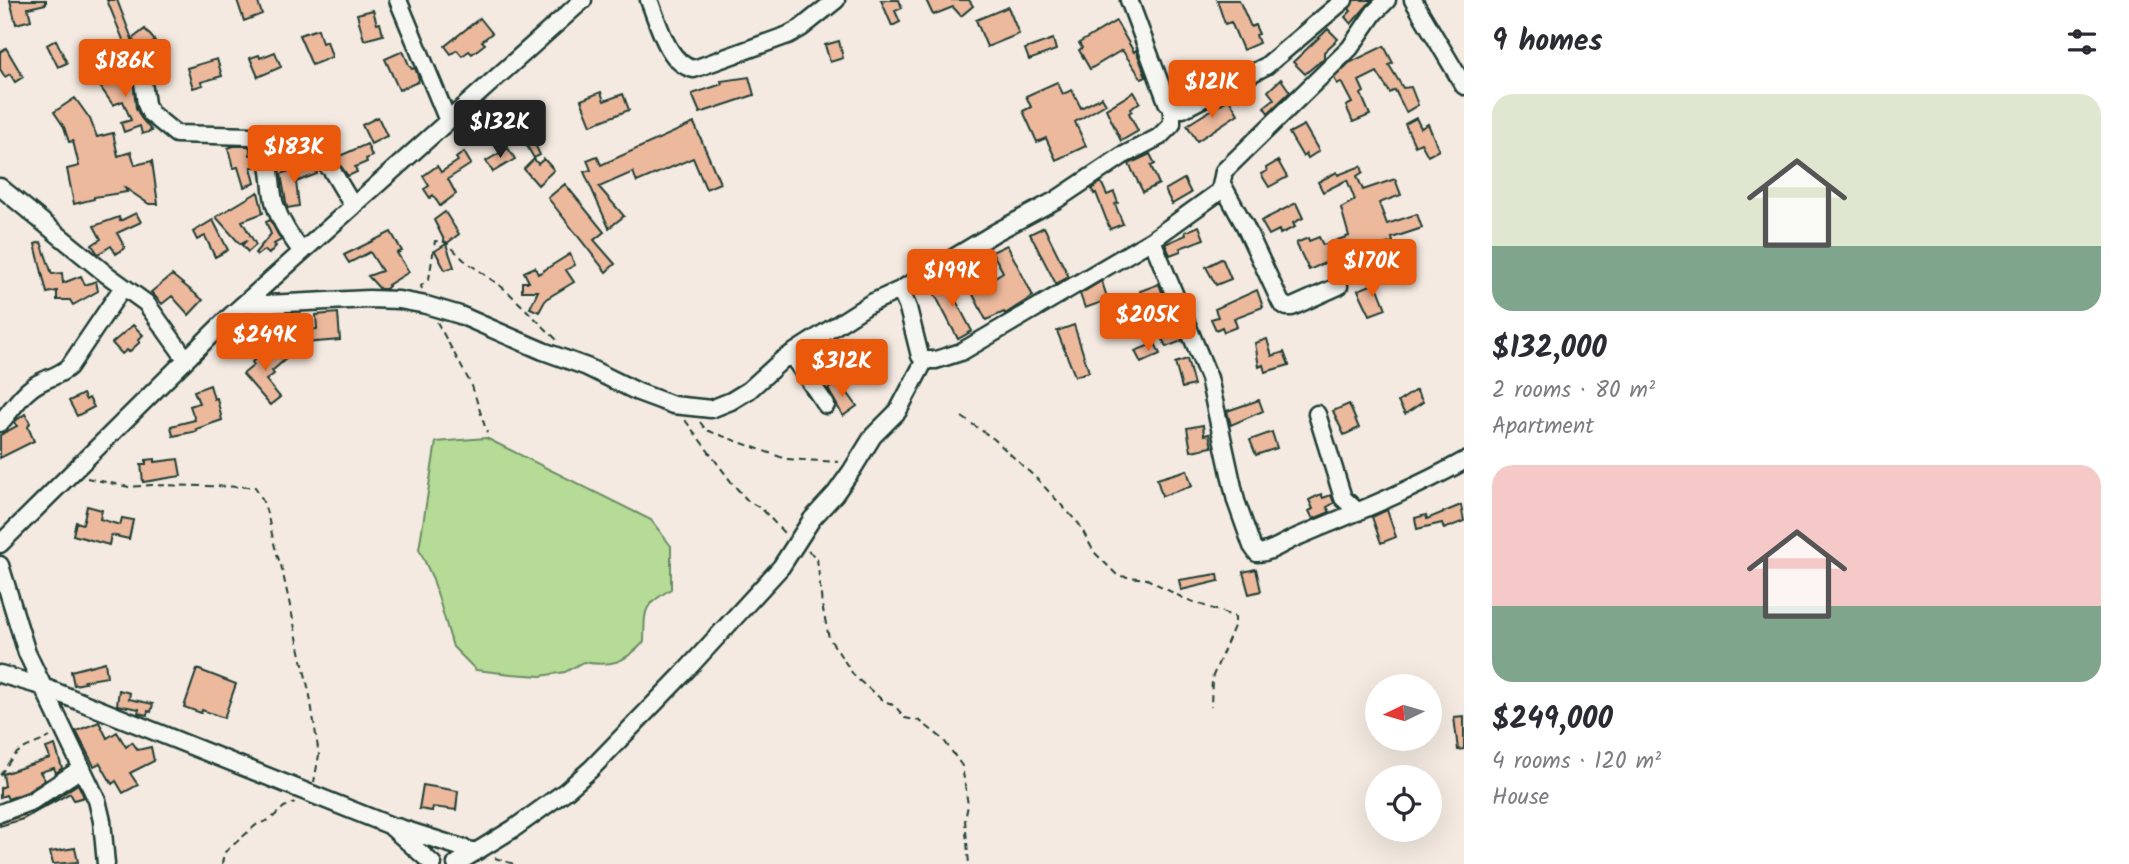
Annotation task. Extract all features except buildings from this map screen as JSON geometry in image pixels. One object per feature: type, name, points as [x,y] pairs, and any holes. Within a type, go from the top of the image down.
[{"type":"street","points":[[398,0],[448,121]]},
{"type":"street","points":[[0,544],[186,359],[583,0]]},
{"type":"street","points":[[649,0],[670,48],[681,64],[694,69],[788,35],[836,0]]},
{"type":"street","points":[[244,305],[369,299],[399,300],[426,305],[587,367],[638,393],[673,405],[710,409],[749,390],[791,354],[871,303],[901,290],[996,232],[1056,200],[1122,156],[1158,137],[1172,124],[1172,108],[1167,102],[1129,0]]},
{"type":"street","points":[[1172,108],[1183,109],[1266,66],[1345,0]]},
{"type":"street","points":[[925,360],[936,360],[961,352],[1152,240],[1220,191],[1224,171],[1350,48],[1374,13],[1387,0]]},
{"type":"street","points":[[1413,0],[1464,86]]},
{"type":"street","points":[[143,82],[150,113],[176,134],[251,136],[259,140],[268,158],[275,206],[285,229],[302,252]]},
{"type":"street","points":[[268,158],[321,160],[331,169],[353,206]]},
{"type":"street","points":[[1222,184],[1281,303],[1292,307],[1339,286]]},
{"type":"street","points":[[0,187],[146,303],[186,359]]},
{"type":"street","points":[[1152,240],[1209,378],[1236,501],[1255,552],[1266,552],[1358,512],[1464,461]]},
{"type":"street","points":[[0,423],[38,383],[59,375],[69,367],[123,287]]},
{"type":"street","points":[[901,290],[918,350],[925,360]]},
{"type":"street","points":[[791,354],[826,405]]},
{"type":"street","points":[[456,864],[539,812],[591,769],[681,676],[781,567],[813,519],[852,470],[873,436],[898,411],[925,360]]},
{"type":"street","points":[[1317,414],[1343,498],[1358,512]]},
{"type":"street","points":[[0,565],[27,653],[97,800],[106,864]]},
{"type":"street","points":[[0,674],[41,686],[389,825],[475,852]]},
{"type":"street","points":[[1,811],[32,801],[82,768]]},
{"type":"street","points":[[389,825],[433,864]]},
{"type":"path","points":[[488,433],[472,386],[426,305],[421,286],[429,279],[435,241],[446,242],[464,260],[519,300],[553,338],[563,344]]},
{"type":"path","points":[[673,405],[748,501],[762,509],[784,533],[817,558],[829,638],[855,677],[881,699],[895,706],[905,718],[920,721],[943,739],[958,757],[962,765],[968,805],[965,820],[969,864]]},
{"type":"path","points":[[691,407],[706,430],[786,459],[838,462],[852,470]]},
{"type":"path","points":[[962,417],[994,439],[1039,481],[1079,524],[1094,552],[1118,576],[1147,579],[1183,598],[1235,617],[1235,624],[1212,678],[1210,707]]},
{"type":"path","points":[[72,472],[90,479],[129,487],[256,487],[263,498],[274,548],[281,565],[320,755],[310,793],[298,802],[284,807],[271,819],[256,825],[224,853],[222,864]]},
{"type":"path","points":[[0,775],[13,756],[63,730]]},
{"type":"green space","points":[[486,438],[651,520],[671,546],[671,589],[647,609],[644,642],[630,655],[617,662],[583,662],[565,672],[541,676],[476,670],[453,647],[433,579],[419,549],[436,442]]}]
